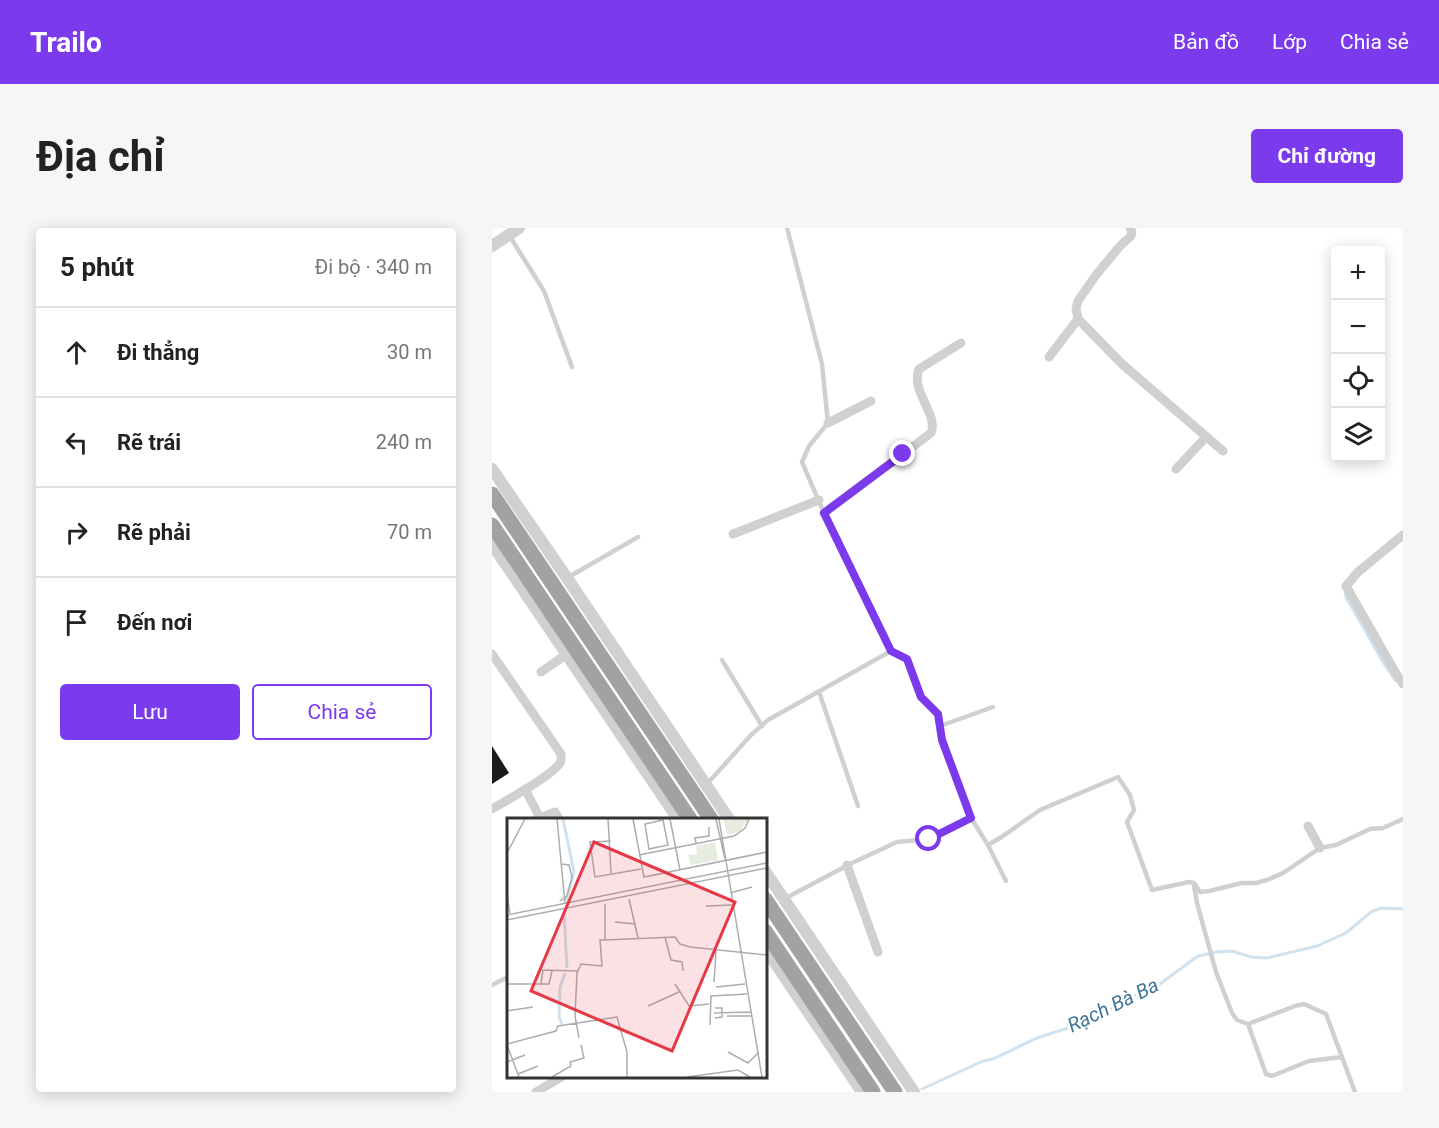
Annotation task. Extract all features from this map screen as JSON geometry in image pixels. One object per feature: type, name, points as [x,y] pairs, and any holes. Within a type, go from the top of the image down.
[{"type":"highway","points":[[492,494],[710,818]]},
{"type":"highway","points":[[492,525],[689,818]]},
{"type":"highway","points":[[766,900],[896,1092]]},
{"type":"highway","points":[[766,932],[873,1092]]},
{"type":"street","points":[[1130,228],[1131,236],[1119,246],[1078,302],[1076,309],[1078,319],[1109,352],[1224,451]]},
{"type":"street","points":[[492,246],[514,231]]},
{"type":"street","points":[[1049,357],[1078,319]]},
{"type":"street","points":[[824,513],[931,434],[932,422],[917,383],[917,372],[961,343]]},
{"type":"street","points":[[828,423],[871,400]]},
{"type":"street","points":[[1176,469],[1206,437]]},
{"type":"street","points":[[492,469],[728,818]]},
{"type":"street","points":[[733,534],[819,500]]},
{"type":"street","points":[[1403,535],[1358,572],[1346,586],[1403,684]]},
{"type":"street","points":[[492,544],[677,818]]},
{"type":"street","points":[[492,654],[561,754],[561,760],[557,766],[542,778],[492,809]]},
{"type":"street","points":[[541,672],[567,654]]},
{"type":"street","points":[[525,789],[540,818],[555,812],[558,818]]},
{"type":"street","points":[[1308,826],[1320,848]]},
{"type":"street","points":[[847,865],[878,952]]},
{"type":"street","points":[[766,872],[914,1092]]},
{"type":"street","points":[[766,949],[862,1092]]},
{"type":"street","points":[[536,1092],[561,1077]]},
{"type":"lane","points":[[787,228],[822,364],[828,423],[809,446],[802,462],[824,513],[891,651],[907,659],[921,697],[938,714],[942,740],[971,818],[1006,881]]},
{"type":"lane","points":[[514,231],[544,291],[572,368]]},
{"type":"lane","points":[[567,578],[638,537]]},
{"type":"lane","points":[[706,786],[751,735],[768,720],[891,651]]},
{"type":"lane","points":[[722,660],[762,726]]},
{"type":"lane","points":[[819,692],[858,806]]},
{"type":"lane","points":[[940,726],[993,707]]},
{"type":"lane","points":[[987,845],[1040,810],[1118,777],[1130,795],[1134,810],[1127,822],[1152,890],[1190,882],[1194,883],[1200,892],[1267,880],[1283,873],[1320,848],[1336,845],[1370,829],[1383,828],[1403,819]]},
{"type":"lane","points":[[784,899],[847,865],[897,842],[929,839],[971,818]]},
{"type":"lane","points":[[1194,883],[1197,903],[1213,959],[1232,1013],[1237,1020],[1248,1024],[1304,1004],[1326,1014],[1355,1092]]},
{"type":"lane","points":[[492,985],[507,978]]},
{"type":"lane","points":[[1248,1024],[1266,1074],[1272,1076],[1309,1061],[1342,1057]]},
{"type":"building","points":[[492,746],[509,773],[492,784]]},
{"type":"waterway","name":"Rạch Bà Ba","points":[[1345,592],[1395,680]]},
{"type":"waterway","name":"Rạch Bà Ba","points":[[922,1089],[1037,1038],[1103,1014],[1138,994],[1149,992],[1198,956],[1232,951],[1251,957],[1267,958],[1317,946],[1346,933],[1371,912],[1381,908],[1403,909]]},
{"type":"route","points":[[903,454],[824,513],[891,651],[907,659],[921,697],[938,714],[942,740],[971,818],[929,839]]}]
